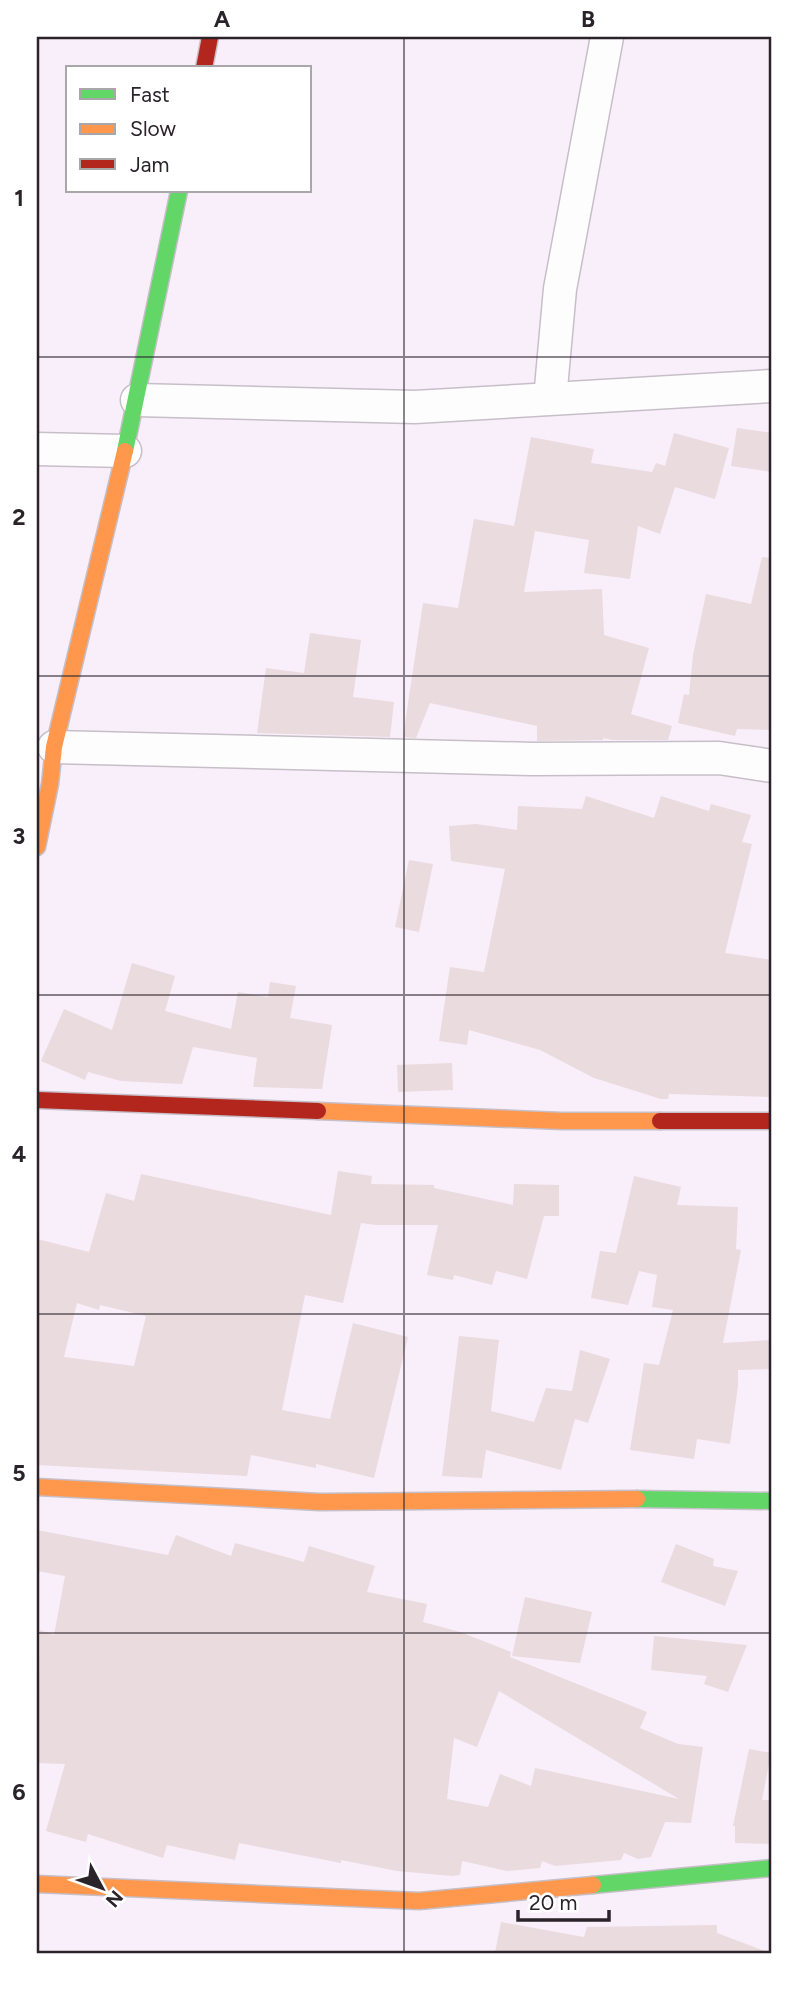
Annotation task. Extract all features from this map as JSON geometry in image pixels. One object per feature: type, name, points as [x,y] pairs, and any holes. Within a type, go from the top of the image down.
[{"type":"street","points":[[204,66],[210,37]]},
{"type":"street","points":[[550,399],[560,289],[607,37]]},
{"type":"street","points":[[37,847],[50,784],[54,747],[137,400],[179,192]]},
{"type":"street","points":[[137,400],[415,407],[772,386]]},
{"type":"street","points":[[37,449],[125,451]]},
{"type":"street","points":[[54,747],[520,758],[719,758],[772,766]]},
{"type":"street","points":[[37,1100],[562,1121],[772,1121]]},
{"type":"street","points":[[37,1487],[320,1502],[592,1499],[772,1501]]},
{"type":"street","points":[[37,1884],[419,1901],[772,1868]]},
{"type":"building","points":[[737,428],[772,433],[772,472],[731,466]]},
{"type":"building","points":[[674,433],[729,448],[715,499],[675,487],[660,534],[638,526],[630,579],[584,573],[589,540],[535,531],[524,592],[602,589],[604,635],[649,648],[631,714],[672,726],[668,740],[603,738],[537,741],[537,726],[430,703],[416,738],[403,737],[423,603],[458,608],[474,519],[514,526],[531,437],[594,449],[591,463],[652,472],[656,463],[665,466]]},
{"type":"building","points":[[762,557],[772,558],[772,730],[737,729],[735,736],[678,723],[684,694],[689,695],[693,655],[706,594],[751,604]]},
{"type":"building","points":[[310,633],[361,640],[353,697],[394,702],[390,737],[257,733],[266,668],[304,673]]},
{"type":"building","points":[[586,796],[654,818],[661,796],[709,811],[711,804],[751,815],[742,842],[752,844],[725,953],[772,960],[772,1097],[669,1094],[668,1099],[661,1099],[594,1078],[540,1050],[469,1030],[467,1045],[439,1041],[450,967],[484,972],[505,869],[451,861],[449,826],[476,824],[517,830],[518,806],[582,809]]},
{"type":"building","points":[[409,860],[433,864],[419,932],[395,927]]},
{"type":"building","points":[[132,963],[175,976],[165,1011],[231,1029],[238,992],[268,997],[270,982],[296,986],[290,1018],[332,1025],[322,1089],[253,1087],[257,1058],[193,1047],[182,1084],[121,1081],[88,1072],[85,1080],[41,1061],[64,1009],[112,1030]]},
{"type":"building","points":[[452,1063],[453,1090],[398,1092],[397,1065]]},
{"type":"building","points":[[338,1171],[372,1176],[371,1184],[434,1185],[434,1188],[513,1205],[514,1184],[559,1185],[559,1216],[544,1216],[527,1279],[496,1271],[492,1285],[454,1275],[453,1280],[427,1275],[438,1225],[361,1223],[343,1303],[305,1295],[282,1410],[330,1419],[353,1323],[408,1337],[374,1478],[316,1464],[316,1468],[251,1455],[247,1476],[37,1465],[37,1239],[89,1252],[106,1193],[134,1201],[141,1174],[331,1215]],"holes":[[[77,1303],[99,1310],[100,1305],[146,1316],[134,1366],[64,1357]]]},
{"type":"building","points":[[634,1176],[681,1187],[677,1205],[738,1207],[736,1249],[741,1250],[723,1343],[772,1340],[772,1369],[738,1370],[730,1444],[697,1439],[694,1459],[630,1450],[644,1363],[659,1365],[673,1310],[652,1307],[657,1275],[639,1271],[628,1305],[591,1298],[600,1251],[616,1253]]},
{"type":"building","points":[[459,1336],[499,1340],[491,1411],[534,1422],[546,1388],[572,1391],[580,1350],[610,1359],[588,1423],[575,1419],[561,1470],[486,1450],[482,1478],[442,1476]]},
{"type":"building","points":[[37,1530],[168,1555],[176,1535],[231,1556],[235,1543],[304,1562],[309,1546],[375,1566],[367,1592],[427,1604],[423,1622],[460,1632],[511,1652],[510,1657],[647,1712],[640,1728],[678,1744],[703,1747],[691,1823],[665,1822],[651,1857],[638,1859],[624,1853],[621,1860],[555,1866],[542,1861],[540,1868],[507,1871],[462,1861],[460,1875],[452,1876],[397,1871],[341,1860],[341,1863],[239,1843],[235,1860],[167,1845],[163,1858],[88,1834],[86,1842],[46,1831],[65,1764],[38,1763],[40,1630],[54,1635],[65,1576],[37,1571]],"holes":[[[499,1691],[679,1799],[535,1768],[531,1786],[500,1774],[488,1807],[447,1799],[454,1738],[477,1747]]]},
{"type":"building","points":[[676,1544],[714,1559],[713,1566],[738,1571],[725,1606],[661,1582]]},
{"type":"building","points":[[525,1597],[592,1612],[580,1663],[512,1656]]},
{"type":"building","points":[[654,1636],[747,1645],[728,1692],[704,1684],[707,1676],[651,1670]]},
{"type":"building","points":[[749,1749],[771,1753],[762,1800],[772,1800],[771,1844],[735,1843],[733,1826]]},
{"type":"building","points":[[501,1922],[584,1937],[587,1927],[717,1925],[717,1933],[765,1951],[495,1953]]},
{"type":"traffic: fast","points":[[125,451],[179,192]]},
{"type":"traffic: fast","points":[[637,1499],[772,1501]]},
{"type":"traffic: fast","points":[[593,1885],[772,1868]]},
{"type":"traffic: slow","points":[[37,847],[50,784],[54,747],[125,451]]},
{"type":"traffic: slow","points":[[318,1111],[562,1121],[660,1121]]},
{"type":"traffic: slow","points":[[37,1487],[320,1502],[637,1499]]},
{"type":"traffic: slow","points":[[37,1884],[419,1901],[593,1885]]},
{"type":"traffic: jam","points":[[204,66],[210,37]]},
{"type":"traffic: jam","points":[[37,1100],[318,1111]]},
{"type":"traffic: jam","points":[[660,1121],[772,1121]]}]
